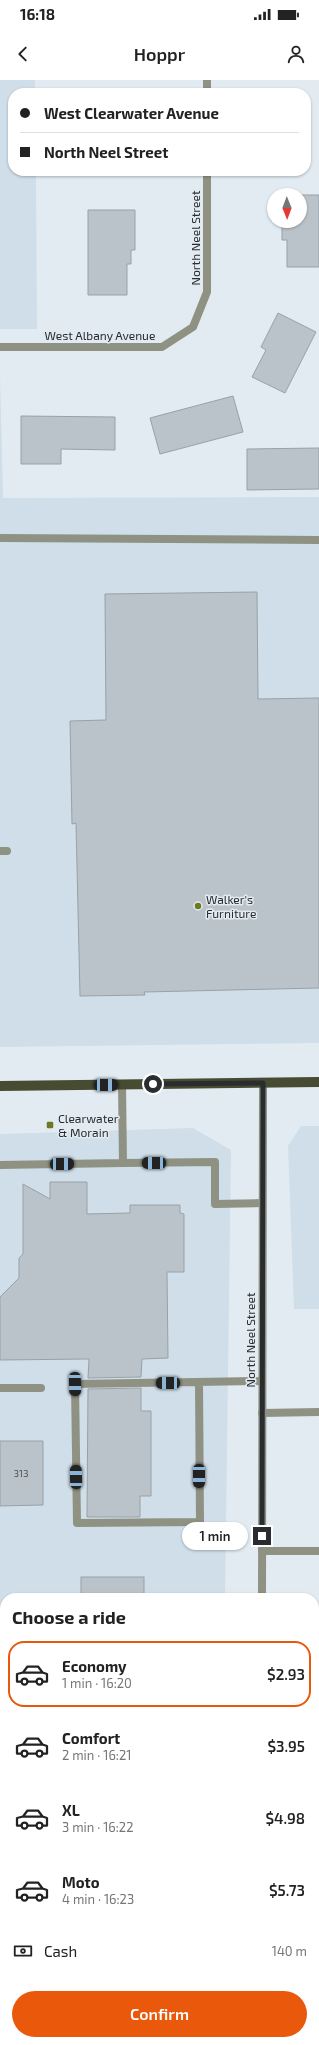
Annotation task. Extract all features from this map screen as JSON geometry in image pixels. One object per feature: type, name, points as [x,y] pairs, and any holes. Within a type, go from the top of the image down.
[{"type":"main road","points":[[0,1086],[319,1082]]},
{"type":"street","name":"North Neel Street","points":[[193,327],[207,292],[207,176]]},
{"type":"street","name":"West Albany Avenue","points":[[0,347],[162,347],[193,327]]},
{"type":"street","points":[[0,538],[319,540]]},
{"type":"street","name":"North Neel Street","points":[[262,1593],[263,1083]]},
{"type":"street","points":[[122,1085],[123,1163]]},
{"type":"street","points":[[0,1165],[215,1162],[215,1204],[262,1202]]},
{"type":"street","points":[[199,1383],[200,1522],[77,1524],[75,1384],[262,1381]]},
{"type":"street","points":[[0,1388],[41,1388]]},
{"type":"street","points":[[262,1413],[319,1412]]},
{"type":"street","points":[[262,1552],[319,1551]]},
{"type":"street","points":[[265,2045],[290,2045]]},
{"type":"shaded area","points":[[0,80],[35,80],[35,88],[8,88],[8,176],[36,176],[37,329],[0,329]]},
{"type":"shaded area","points":[[0,375],[3,498],[319,497],[319,1043],[0,1047]]},
{"type":"shaded area","points":[[301,1126],[319,1126],[319,1309],[294,1309],[288,1146]]},
{"type":"shaded area","points":[[193,1128],[231,1150],[225,1593],[0,1593],[0,1134]]},
{"type":"building","points":[[307,195],[319,195],[319,267],[287,267],[287,240],[282,240],[282,228],[307,228]]},
{"type":"building","points":[[88,210],[135,210],[135,250],[131,250],[131,264],[127,264],[127,295],[88,295]]},
{"type":"building","points":[[278,313],[316,332],[285,393],[252,377],[266,350],[261,347]]},
{"type":"building","points":[[233,396],[243,432],[160,454],[150,418]]},
{"type":"building","points":[[21,416],[115,417],[115,450],[61,449],[61,464],[21,464]]},
{"type":"building","points":[[319,448],[319,489],[247,490],[247,449]]},
{"type":"building","name":"Walker's Furniture","points":[[257,592],[258,699],[319,698],[319,988],[144,992],[145,995],[80,996],[76,823],[72,824],[70,721],[106,720],[105,594]]},
{"type":"building","points":[[50,1182],[87,1182],[87,1214],[130,1213],[130,1205],[180,1205],[180,1213],[184,1214],[184,1272],[167,1272],[168,1358],[142,1359],[141,1377],[88,1378],[89,1359],[0,1360],[0,1297],[19,1278],[19,1258],[23,1254],[23,1184],[50,1199]]},
{"type":"building","points":[[141,1388],[141,1411],[151,1411],[151,1496],[140,1496],[140,1517],[87,1517],[88,1389]]},
{"type":"building","points":[[0,1441],[43,1441],[43,1505],[0,1506]]},
{"type":"building","points":[[81,1577],[144,1577],[144,1593],[81,1593]]},
{"type":"place","name":"Walker's Furniture","points":[[198,906]]},
{"type":"place","name":"Clearwater & Morain","points":[[50,1125]]},
{"type":"route","points":[[153,1084],[263,1083],[262,1536]]}]
